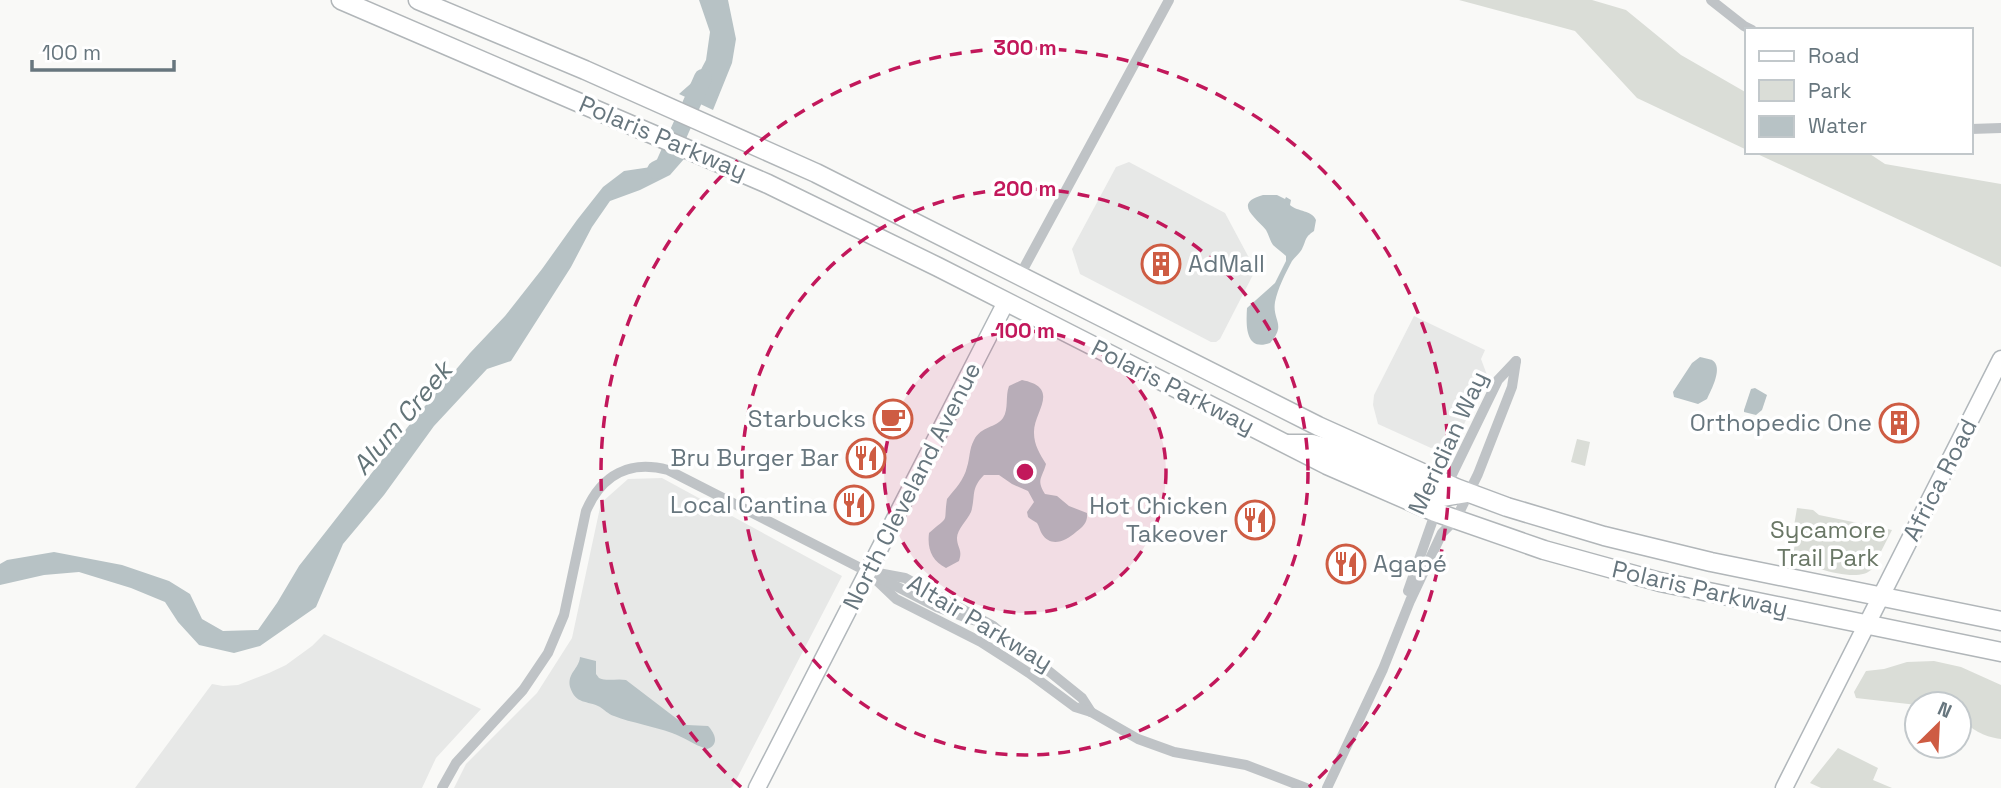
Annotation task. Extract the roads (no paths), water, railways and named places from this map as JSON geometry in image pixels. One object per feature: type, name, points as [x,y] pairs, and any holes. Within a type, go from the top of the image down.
[{"type":"main road","name":"Polaris Parkway","points":[[341,0],[768,184],[1285,444],[1312,444],[1326,448],[1441,498]]},
{"type":"main road","name":"Polaris Parkway","points":[[418,0],[585,70],[816,173],[1318,426],[1441,498],[1456,519],[1600,566],[1686,588],[2001,652]]},
{"type":"main road","name":"North Cleveland Avenue","points":[[757,788],[1020,275]]},
{"type":"main road","name":"Africa Road","points":[[1784,788],[2001,359]]},
{"type":"main road","name":"Polaris Parkway","points":[[1467,492],[1604,536],[1711,562],[2001,621]]},
{"type":"main road","points":[[1441,498],[1467,492]]},
{"type":"street","name":"North Cleveland Avenue","points":[[1020,275],[1169,0]]},
{"type":"street","points":[[1710,0],[1748,28]]},
{"type":"street","points":[[1973,129],[2001,128]]},
{"type":"street","name":"Meridian Way","points":[[1327,788],[1383,669],[1441,533],[1456,519],[1478,474],[1512,387],[1516,361],[1498,380],[1441,498],[1407,593],[1402,621]]},
{"type":"street","points":[[442,788],[456,763],[523,690],[548,653],[564,614],[586,511],[600,487],[617,473],[645,467],[668,470],[868,572]]},
{"type":"street","name":"Altair Parkway","points":[[868,572],[905,578],[993,626],[1082,698],[1091,712]]},
{"type":"street","name":"Altair Parkway","points":[[868,572],[896,599],[981,642],[1029,673],[1075,708],[1091,712],[1138,739],[1174,752],[1247,765],[1306,788]]},
{"type":"water","points":[[699,0],[728,0],[736,39],[732,63],[713,110],[679,94],[696,79],[706,60],[710,32]]},
{"type":"water","points":[[665,151],[684,159],[670,175],[610,201],[511,361],[487,369],[434,426],[384,495],[343,544],[316,607],[260,646],[234,653],[199,645],[178,622],[165,602],[79,572],[44,575],[0,585],[0,564],[7,560],[54,552],[122,565],[169,581],[190,594],[202,619],[223,631],[258,630],[299,566],[414,419],[505,316],[603,187],[624,171],[651,167]]},
{"type":"water","points":[[1263,195],[1286,197],[1291,200],[1290,205],[1311,214],[1316,220],[1314,231],[1292,261],[1278,292],[1275,308],[1278,331],[1270,343],[1262,345],[1251,340],[1247,308],[1275,283],[1286,261],[1286,256],[1273,245],[1266,230],[1249,211],[1249,202]]},
{"type":"water","points":[[1700,357],[1712,360],[1717,368],[1716,379],[1707,399],[1698,404],[1674,397],[1673,392],[1692,363]]},
{"type":"water","points":[[1022,380],[1041,389],[1043,395],[1034,433],[1036,445],[1046,464],[1041,479],[1042,489],[1045,494],[1057,496],[1069,506],[1087,513],[1086,522],[1068,538],[1059,542],[1050,541],[1042,534],[1037,523],[1028,517],[1027,512],[1034,502],[1028,491],[999,475],[984,475],[975,489],[971,512],[957,535],[959,561],[946,568],[931,554],[929,533],[945,519],[947,499],[964,476],[977,435],[1003,418],[1009,386]]},
{"type":"water","points":[[1755,388],[1767,395],[1762,410],[1756,415],[1744,412],[1751,389]]},
{"type":"water","points":[[580,657],[596,661],[596,674],[599,678],[626,680],[681,722],[708,726],[714,735],[714,745],[707,749],[672,733],[614,716],[575,697],[570,682]]},
{"type":"waterway","name":"Alum Creek","points":[[656,170],[664,166],[703,78]]},
{"type":"place","name":"AdMall","points":[[1161,264]]},
{"type":"place","name":"Starbucks","points":[[893,419]]},
{"type":"place","name":"Orthopedic One","points":[[1899,423]]},
{"type":"place","name":"Bru Burger Bar","points":[[866,458]]},
{"type":"place","name":"Local Cantina","points":[[854,505]]},
{"type":"place","name":"Hot Chicken Takeover","points":[[1255,520]]},
{"type":"place","name":"Agapé","points":[[1346,564]]},
{"type":"park label","name":"Sycamore Trail Park","points":[[1828,544]]}]
